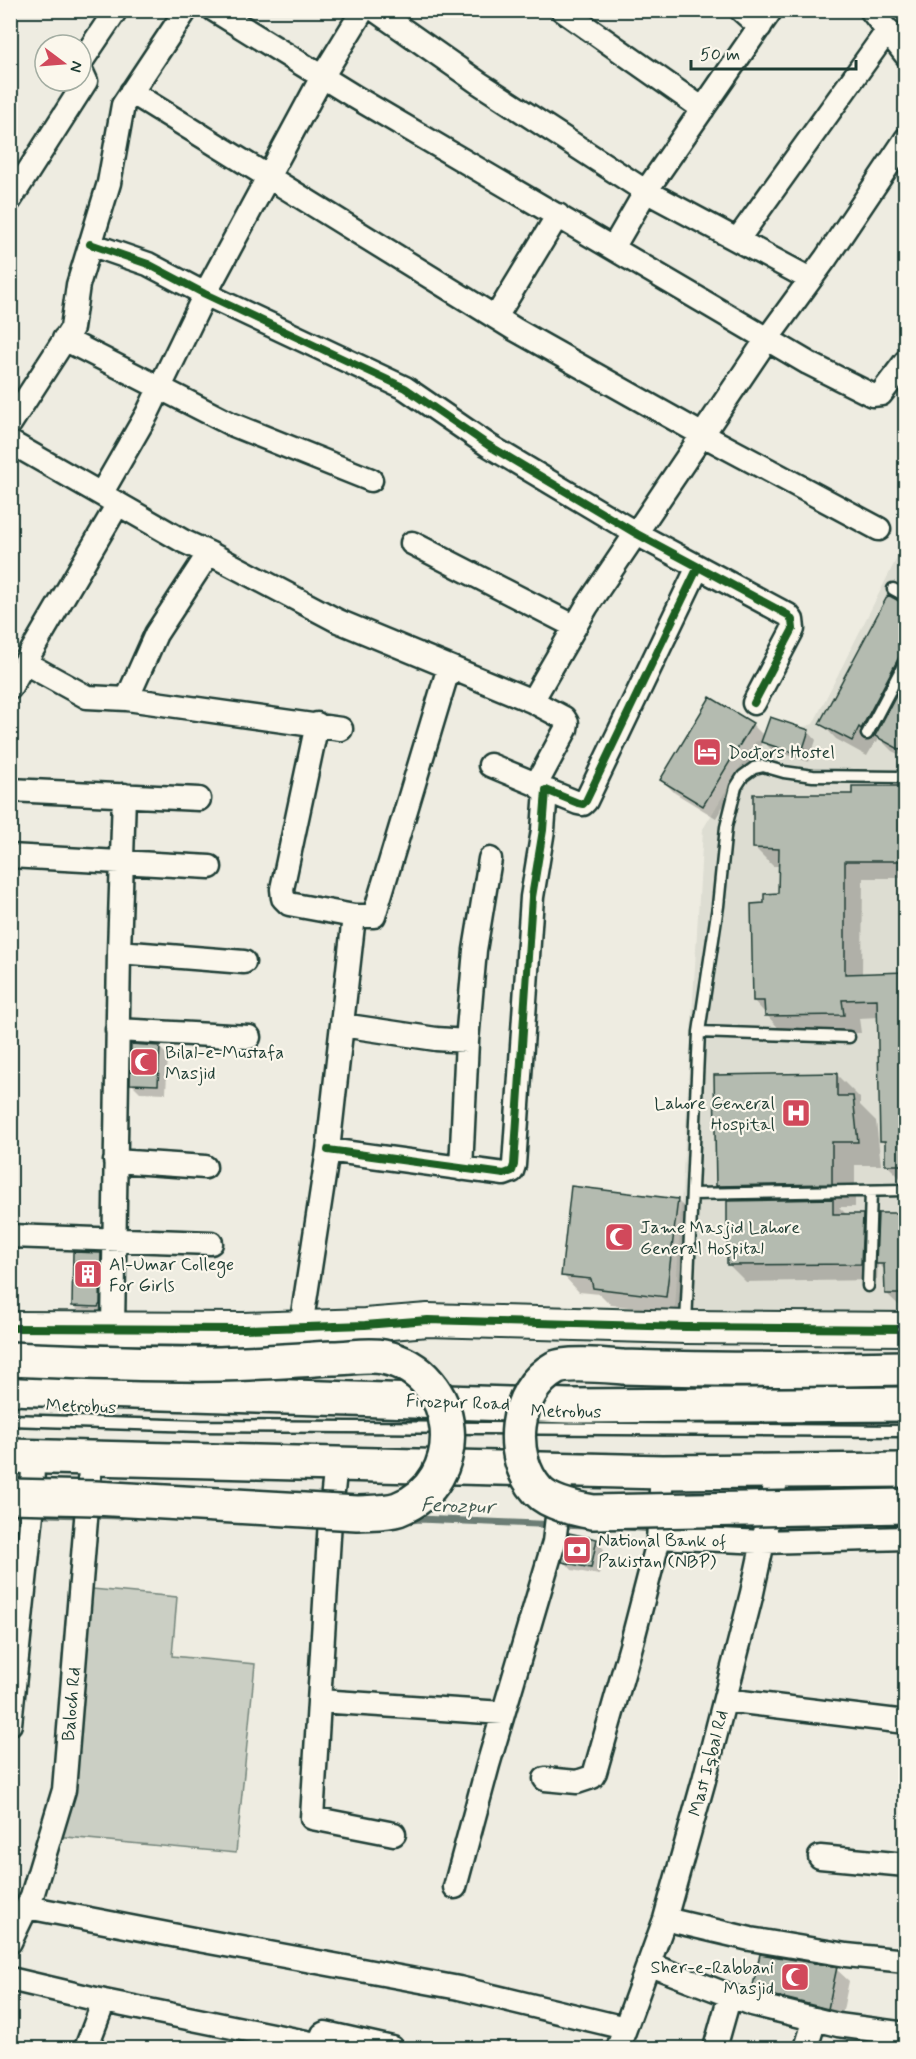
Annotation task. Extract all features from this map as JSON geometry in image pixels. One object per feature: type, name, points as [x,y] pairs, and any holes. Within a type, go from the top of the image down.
[{"type":"main road","points":[[10,1359],[219,1364],[383,1357],[413,1369],[432,1387],[443,1406],[449,1437],[440,1471],[421,1496],[397,1509],[357,1513],[95,1498],[10,1496]]},
{"type":"main road","points":[[906,1368],[716,1370],[588,1365],[557,1367],[535,1385],[522,1412],[518,1441],[524,1470],[539,1492],[567,1507],[593,1512],[906,1506]]},
{"type":"main road","name":"Firozpur Road","points":[[10,1388],[569,1406],[906,1404]]},
{"type":"main road","points":[[22,1457],[662,1472],[906,1470]]},
{"type":"street","points":[[93,44],[116,10]]},
{"type":"street","points":[[10,424],[72,328],[78,285],[109,183],[123,105],[186,10]]},
{"type":"street","points":[[214,10],[322,77],[808,363],[872,395],[881,394],[906,361]]},
{"type":"street","points":[[10,688],[110,499],[147,414],[205,294],[322,77],[363,10]]},
{"type":"street","points":[[375,10],[480,83],[646,191],[810,279]]},
{"type":"street","points":[[562,10],[704,109]]},
{"type":"street","points":[[613,248],[646,191],[766,19],[741,10]]},
{"type":"street","points":[[871,11],[906,55]]},
{"type":"street","points":[[738,239],[888,30]]},
{"type":"street","points":[[131,92],[496,317],[703,435],[879,529]]},
{"type":"street","points":[[10,200],[78,93]]},
{"type":"street","points":[[532,701],[574,626],[906,139]]},
{"type":"street","points":[[496,317],[558,215]]},
{"type":"street","points":[[90,244],[148,264],[205,294],[405,387],[488,445],[637,534],[788,615],[792,620],[793,629],[754,703]]},
{"type":"street","points":[[64,339],[231,424],[371,480]]},
{"type":"street","points":[[10,442],[183,541],[338,621],[532,701],[564,718],[567,723],[538,781],[542,787],[543,830],[532,897],[512,1171],[504,1174],[328,1150]]},
{"type":"street","points":[[412,543],[574,626]]},
{"type":"street","points":[[127,699],[156,634],[209,553]]},
{"type":"street","points":[[490,765],[583,804],[698,567]]},
{"type":"street","points":[[25,663],[87,697],[127,699],[341,729]]},
{"type":"street","points":[[317,724],[282,889],[283,898],[289,904],[354,916],[374,916],[449,667]]},
{"type":"street","points":[[10,790],[199,799]]},
{"type":"street","points":[[113,1328],[117,1030],[124,795]]},
{"type":"street","points":[[10,856],[210,867]]},
{"type":"street","points":[[461,1169],[467,1041],[475,950],[490,859]]},
{"type":"street","points":[[301,1328],[328,1150],[354,916]]},
{"type":"street","points":[[119,952],[244,962]]},
{"type":"street","points":[[342,1025],[436,1039],[467,1041]]},
{"type":"street","points":[[117,1030],[249,1036]]},
{"type":"street","points":[[115,1161],[205,1167]]},
{"type":"street","points":[[10,1236],[211,1243]]},
{"type":"street","points":[[10,1328],[301,1328],[428,1320],[686,1328],[906,1329]]},
{"type":"street","points":[[10,1724],[32,1514],[22,1457]]},
{"type":"street","name":"Baloch Rd","points":[[10,1942],[32,1896],[64,1790],[85,1515],[92,1458]]},
{"type":"street","points":[[336,1463],[330,1520],[312,1818],[394,1834]]},
{"type":"street","points":[[455,1887],[503,1713],[554,1542],[563,1468]]},
{"type":"street","points":[[544,1779],[577,1782],[592,1777],[631,1646],[658,1537],[662,1472]]},
{"type":"street","name":"Mast Iqbal Rd","points":[[622,2038],[664,1919],[725,1700],[778,1472]]},
{"type":"street","points":[[658,1537],[763,1542],[906,1538]]},
{"type":"street","points":[[725,1700],[906,1722]]},
{"type":"street","points":[[319,1701],[503,1713]]},
{"type":"street","points":[[820,1857],[906,1865]]},
{"type":"street","points":[[27,1907],[459,1988],[622,2038]]},
{"type":"street","points":[[664,1919],[750,1939],[846,1955],[906,1961]]},
{"type":"street","points":[[648,1964],[752,2004],[838,2025],[906,2034]]},
{"type":"street","points":[[10,1979],[104,2001],[316,2044],[319,2044],[325,2033],[392,2049]]},
{"type":"street","points":[[715,2049],[730,1995]]},
{"type":"street","points":[[86,2049],[104,2001]]},
{"type":"street","points":[[806,2049],[815,2019]]},
{"type":"lane","points":[[893,589],[906,596]]},
{"type":"lane","points":[[867,734],[906,660]]},
{"type":"lane","points":[[686,1328],[699,1032],[718,906],[726,827],[736,787],[743,776],[754,768],[763,766],[813,776],[898,777],[906,774]]},
{"type":"lane","points":[[699,1032],[849,1037]]},
{"type":"lane","points":[[692,1194],[906,1190]]},
{"type":"lane","points":[[868,1286],[871,1191]]},
{"type":"lane","name":"Metrobus","points":[[10,1420],[199,1426],[906,1431]]},
{"type":"shaded area","name":"Lahore General Hospital","points":[[905,542],[905,1320],[766,1321],[675,1309],[703,829],[755,742],[813,724]]},
{"type":"shaded area","points":[[92,1589],[177,1597],[172,1656],[255,1664],[236,1853],[56,1836],[71,1799]]},
{"type":"building","points":[[888,595],[906,605],[906,653],[899,657],[861,729],[859,727],[852,741],[819,724]]},
{"type":"building","points":[[906,677],[906,753],[875,736]]},
{"type":"building","name":"Doctors Hostel","points":[[710,697],[753,723],[703,806],[660,780]]},
{"type":"building","points":[[770,717],[809,730],[801,755],[761,742]]},
{"type":"building","points":[[852,786],[906,786],[906,861],[845,861],[845,974],[906,972],[906,1165],[885,1165],[885,1141],[880,1141],[877,999],[842,1000],[844,1015],[765,1016],[764,1001],[753,1001],[751,904],[764,903],[764,894],[778,893],[779,849],[753,848],[753,794],[852,794]]},
{"type":"building","name":"Bilal-e-Mustafa Masjid","points":[[131,1044],[160,1046],[158,1085],[130,1084]]},
{"type":"building","name":"Lahore General Hospital","points":[[837,1073],[837,1096],[853,1096],[858,1142],[832,1142],[832,1184],[716,1186],[714,1075]]},
{"type":"building","name":"Jame Masjid Lahore General Hospital","points":[[571,1186],[678,1199],[666,1297],[593,1288],[591,1279],[561,1276]]},
{"type":"building","points":[[833,1199],[833,1214],[863,1214],[861,1264],[727,1265],[727,1201]]},
{"type":"building","points":[[878,1213],[906,1213],[906,1294],[885,1294],[884,1264],[876,1264]]},
{"type":"building","name":"Al-Umar College For Girls","points":[[73,1252],[101,1253],[100,1304],[98,1307],[72,1306]]},
{"type":"building","name":"National Bank of Pakistan (NBP)","points":[[569,1533],[597,1539],[591,1568],[562,1562]]},
{"type":"building","name":"Sher-e-Rabbani Masjid","points":[[760,1954],[837,1967],[828,2009],[752,1990]]},
{"type":"waterway","name":"Ferozpur","points":[[10,1513],[121,1516]]},
{"type":"waterway","name":"Ferozpur","points":[[405,1521],[419,1519],[585,1526]]},
{"type":"waterway","name":"Ferozpur","points":[[626,1527],[654,1529]]},
{"type":"waterway","name":"Ferozpur","points":[[770,1530],[816,1529]]},
{"type":"cycle path","points":[[90,244],[148,264],[205,294],[405,388],[488,445],[637,534],[788,615],[792,620],[793,629],[754,703]]},
{"type":"cycle path","points":[[328,1150],[504,1174],[512,1171],[532,897],[543,830],[546,790],[578,803],[583,804],[586,801],[698,567]]},
{"type":"cycle path","points":[[10,1328],[244,1329],[365,1325],[428,1320],[686,1327],[906,1329]]},
{"type":"place","name":"Doctors Hostel","points":[[707,752]]},
{"type":"place","name":"Bilal-e-Mustafa Masjid","points":[[144,1062]]},
{"type":"place","name":"Lahore General Hospital","points":[[796,1113]]},
{"type":"place","name":"Jame Masjid Lahore General Hospital","points":[[619,1237]]},
{"type":"place","name":"Al-Umar College For Girls","points":[[88,1274]]},
{"type":"place","name":"National Bank of Pakistan (NBP)","points":[[577,1550]]},
{"type":"place","name":"Sher-e-Rabbani Masjid","points":[[795,1977]]}]
